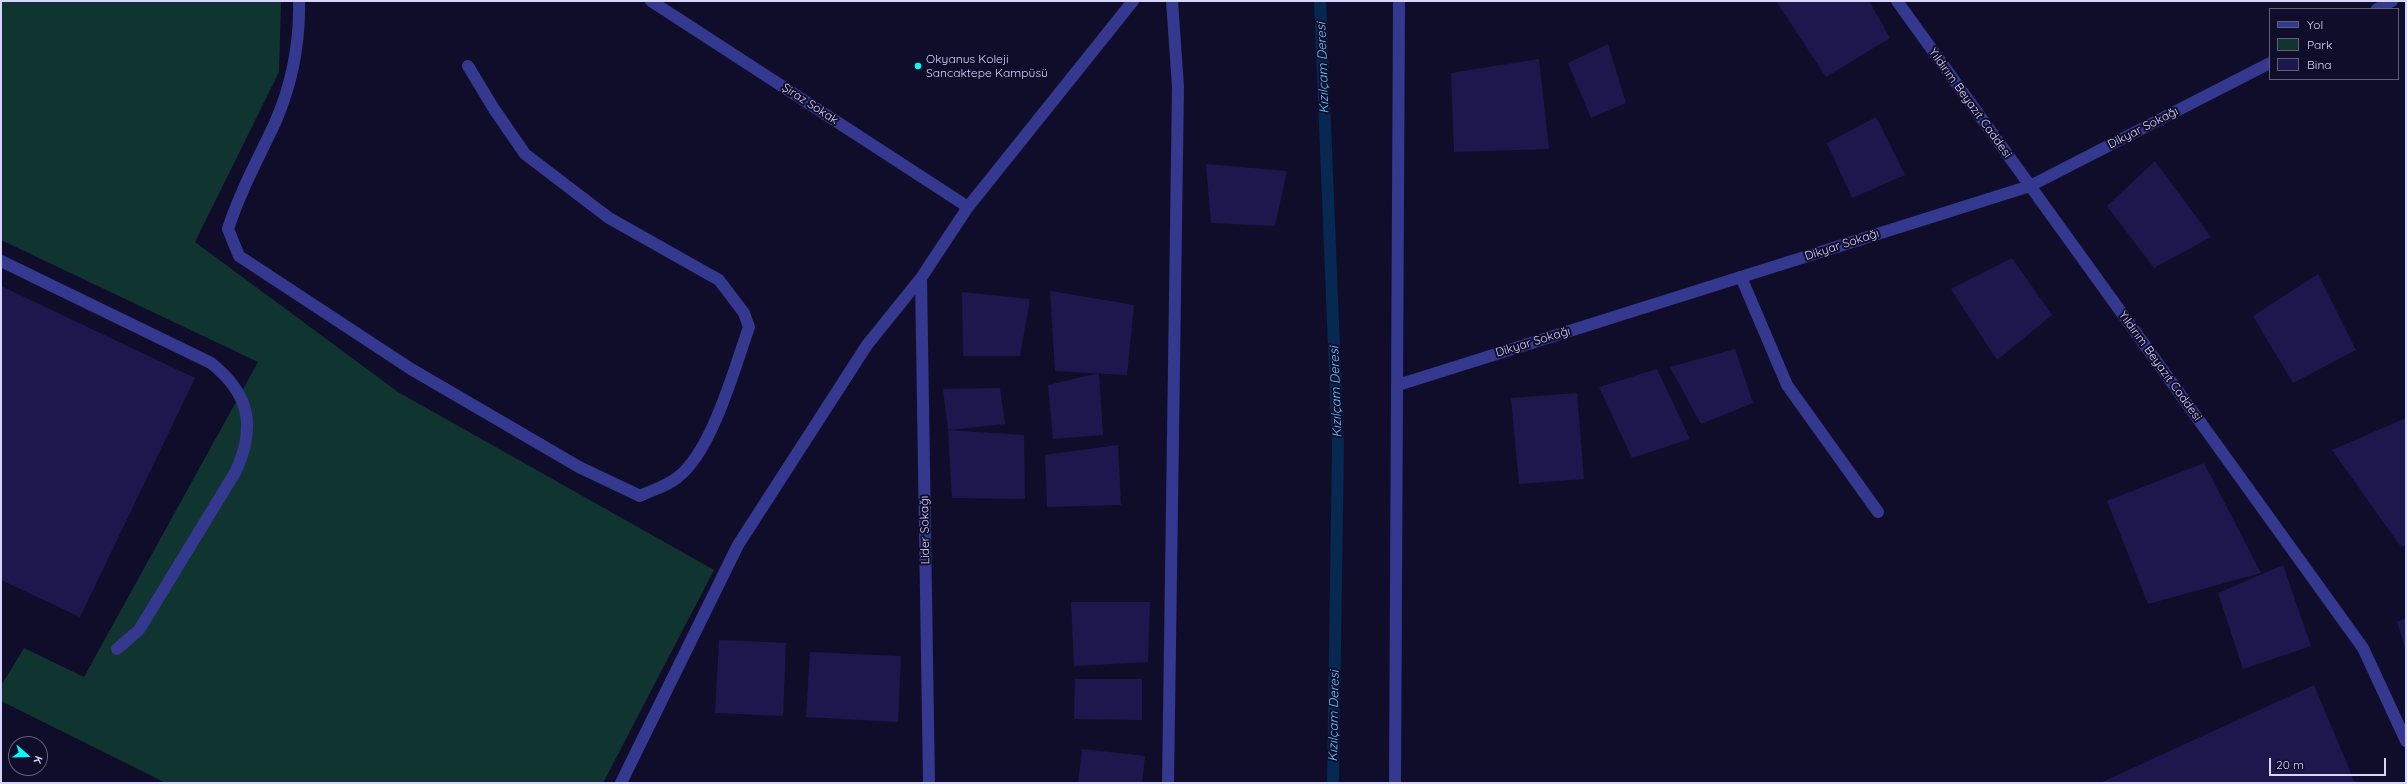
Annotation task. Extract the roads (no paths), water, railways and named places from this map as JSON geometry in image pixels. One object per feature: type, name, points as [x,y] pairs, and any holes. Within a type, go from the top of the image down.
[{"type":"street","points":[[299,1],[297,47],[289,83],[275,122],[240,195],[228,229],[239,256],[411,369],[579,467],[640,496],[678,478],[690,466],[718,416],[749,327],[744,313],[719,280],[609,218],[544,170],[526,154],[494,109],[468,66]]},
{"type":"street","name":"Şiraz Sokak","points":[[651,1],[968,207]]},
{"type":"street","points":[[621,783],[738,545],[867,345],[921,278],[968,207],[1133,1]]},
{"type":"street","points":[[1168,783],[1178,87],[1172,1]]},
{"type":"street","points":[[1395,783],[1399,1]]},
{"type":"street","name":"Yıldırım Beyazıt Caddesi","points":[[1897,1],[2363,648],[2406,742]]},
{"type":"street","points":[[2378,8],[2392,1]]},
{"type":"street","name":"Dikyar Sokağı","points":[[1398,385],[2030,186],[2269,64]]},
{"type":"street","points":[[1,261],[211,363],[226,375],[238,391],[246,409],[247,438],[245,452],[236,472],[139,630],[116,649]]},
{"type":"street","points":[[1741,277],[1787,385],[1878,512]]},
{"type":"street","name":"Lider Sokağı","points":[[921,278],[929,783]]},
{"type":"waterway","name":"Kızılçam Deresi","points":[[1320,1],[1338,445],[1333,783]]},
{"type":"place","name":"Okyanus Koleji Sancaktepe Kampüsü","points":[[918,66]]}]
